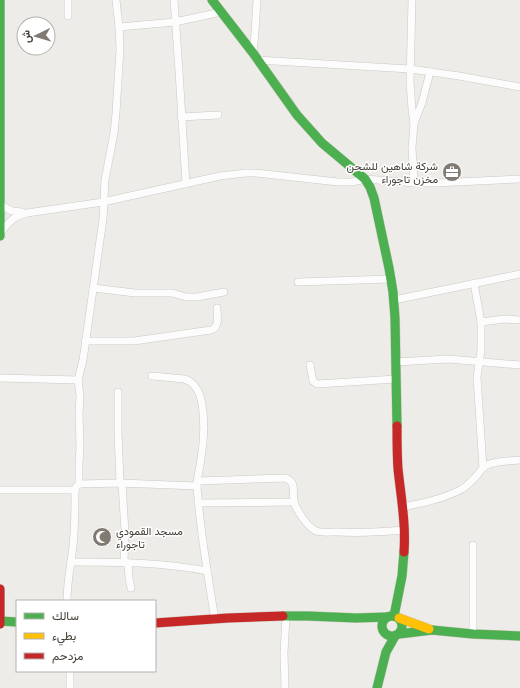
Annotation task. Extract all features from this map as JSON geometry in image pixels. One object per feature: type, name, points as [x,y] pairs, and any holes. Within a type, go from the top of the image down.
[{"type":"main road","points":[[0,0],[0,234]]},
{"type":"main road","points":[[212,0],[255,56],[297,115],[316,137],[365,179],[370,187],[377,209],[394,300],[398,468],[403,507],[404,530],[404,556],[398,599],[393,617],[383,622],[386,652]]},
{"type":"main road","points":[[0,589],[0,624]]},
{"type":"main road","points":[[156,623],[286,616],[356,618],[393,617],[432,630],[473,634],[520,636]]},
{"type":"main road","points":[[377,688],[386,652],[402,630],[402,622],[393,617]]},
{"type":"main road","points":[[356,618],[383,630],[389,636],[432,630]]},
{"type":"main road","points":[[0,621],[16,622]]},
{"type":"street","points":[[68,0],[68,16]]},
{"type":"street","points":[[67,600],[68,579],[75,529],[80,447],[80,396],[78,380],[83,360],[102,219],[105,180],[114,133],[116,113],[120,59],[120,27],[116,0]]},
{"type":"street","points":[[174,0],[186,184]]},
{"type":"street","points":[[256,0],[255,56],[410,69],[520,87]]},
{"type":"street","points":[[412,0],[410,93],[414,124],[412,148],[414,183]]},
{"type":"street","points":[[120,27],[175,22],[221,12]]},
{"type":"street","points":[[414,124],[422,103],[430,72]]},
{"type":"street","points":[[182,117],[218,115]]},
{"type":"street","points":[[0,234],[12,218],[18,215],[103,202],[220,176],[246,173],[271,174],[331,182],[352,182],[365,179],[435,183],[520,179]]},
{"type":"street","points":[[0,205],[12,211],[27,213]]},
{"type":"street","points":[[394,300],[520,274]]},
{"type":"street","points":[[298,282],[391,279]]},
{"type":"street","points":[[474,283],[481,322],[477,390],[483,468]]},
{"type":"street","points":[[92,288],[135,293],[172,293],[186,297],[224,292]]},
{"type":"street","points":[[85,341],[134,341],[211,330],[216,328],[217,308]]},
{"type":"street","points":[[481,322],[520,320]]},
{"type":"street","points":[[396,362],[462,360],[520,365]]},
{"type":"street","points":[[310,365],[313,381],[317,384],[396,379]]},
{"type":"street","points":[[152,376],[188,380],[195,385],[202,403],[204,430],[197,483],[198,503],[215,619]]},
{"type":"street","points":[[0,378],[78,380]]},
{"type":"street","points":[[118,392],[118,432],[121,483],[126,563],[130,588]]},
{"type":"street","points":[[403,507],[431,502],[452,494],[471,483],[483,468],[487,466],[496,463],[520,460]]},
{"type":"street","points":[[0,490],[77,487],[121,483],[197,483],[286,478],[292,482],[294,502],[310,528],[320,532],[382,532],[404,530]]},
{"type":"street","points":[[198,503],[294,502]]},
{"type":"street","points":[[473,545],[473,634]]},
{"type":"street","points":[[71,562],[163,565],[207,571]]},
{"type":"street","points":[[285,688],[284,653],[286,616]]},
{"type":"street","points":[[70,672],[70,688]]},
{"type":"traffic: fast","points":[[0,0],[0,236]]},
{"type":"traffic: fast","points":[[212,0],[253,53],[297,115],[322,143],[365,179],[370,187],[374,198],[393,292],[395,318],[397,426]]},
{"type":"traffic: fast","points":[[394,616],[402,576],[404,552]]},
{"type":"traffic: fast","points":[[283,616],[356,618],[387,617]]},
{"type":"traffic: fast","points":[[392,616],[399,619],[402,626],[399,633],[392,636],[385,633],[382,626],[385,619],[392,616]]},
{"type":"traffic: fast","points":[[0,621],[16,622]]},
{"type":"traffic: fast","points":[[399,634],[432,630],[473,634],[520,636]]},
{"type":"traffic: fast","points":[[377,688],[386,652],[395,636]]},
{"type":"traffic: slow","points":[[399,618],[429,629]]},
{"type":"traffic: jam","points":[[397,426],[398,469],[404,521],[404,552]]},
{"type":"traffic: jam","points":[[0,589],[0,624]]},
{"type":"traffic: jam","points":[[156,623],[283,616]]},
{"type":"place","name":"شركة شاهين للشحن مخزن تاجوراء","points":[[452,172]]},
{"type":"place","name":"مسجد القمودي تاجوراء","points":[[102,537]]}]
